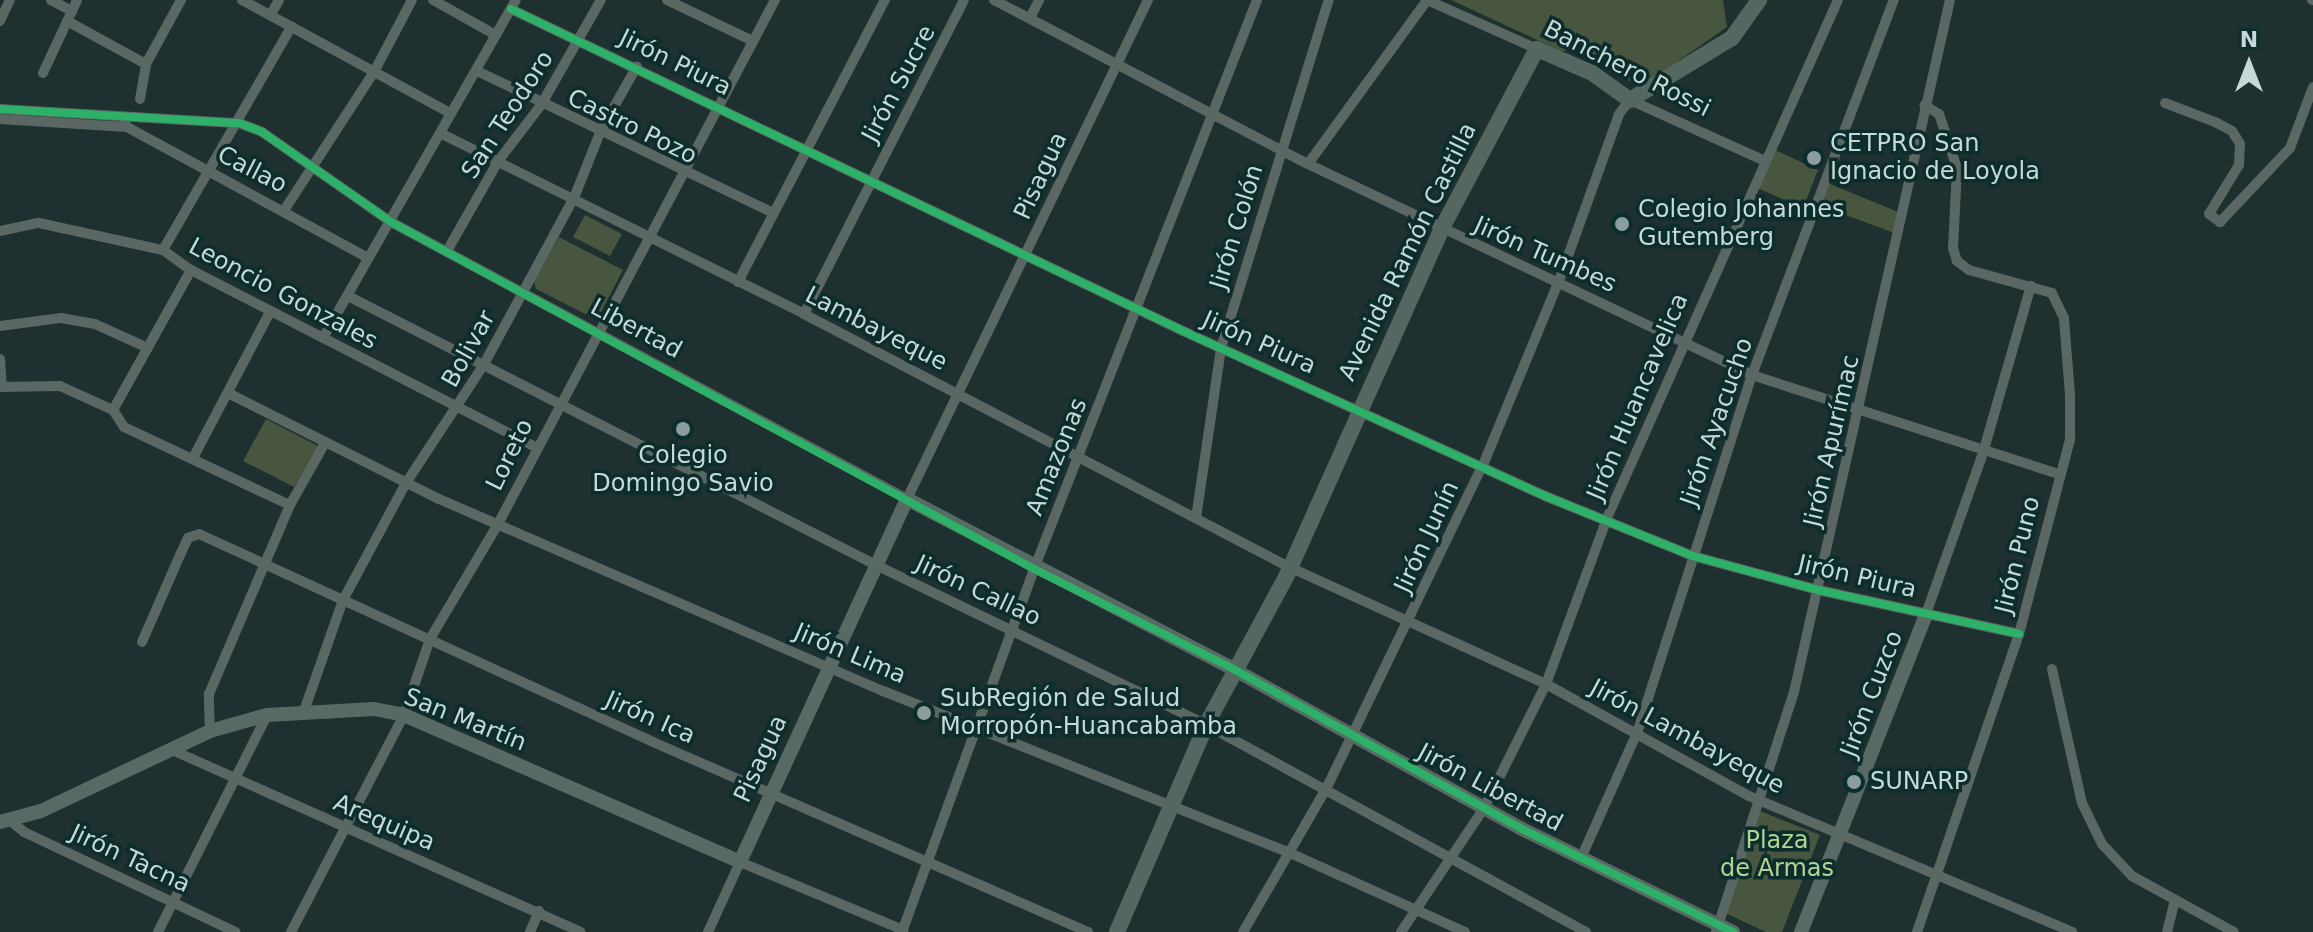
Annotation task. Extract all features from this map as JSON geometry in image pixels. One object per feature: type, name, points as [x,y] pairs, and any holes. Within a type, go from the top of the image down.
[{"type":"main road","points":[[1630,100],[1732,38],[1759,0]]},
{"type":"main road","name":"Banchero Rossi","points":[[1537,49],[1592,73],[1630,100]]},
{"type":"main road","name":"Avenida Ramón Castilla","points":[[1117,932],[1202,723],[1287,566],[1441,230],[1537,49]]},
{"type":"main road","name":"Avenida Ramón Castilla","points":[[1107,932],[1171,803]]},
{"type":"street","points":[[0,21],[10,0]]},
{"type":"street","points":[[51,0],[70,16],[146,64]]},
{"type":"street","points":[[43,73],[77,0]]},
{"type":"street","points":[[140,99],[146,64],[181,0]]},
{"type":"street","points":[[242,0],[450,113]]},
{"type":"street","points":[[271,14],[279,0]]},
{"type":"street","points":[[285,209],[314,169],[374,72],[412,0]]},
{"type":"street","points":[[433,0],[496,35]]},
{"type":"street","name":"San Teodoro","points":[[447,251],[499,160],[541,105],[601,0]]},
{"type":"street","points":[[667,0],[753,41]]},
{"type":"street","name":"Loreto","points":[[291,932],[404,715],[430,639],[498,524],[535,447],[600,333],[775,0]]},
{"type":"street","points":[[738,282],[810,150],[885,0]]},
{"type":"street","name":"Jirón Sucre","points":[[804,314],[964,0]]},
{"type":"street","name":"Jirón Tumbes","points":[[994,0],[1281,151],[1441,230],[1559,281],[1752,375],[1983,453],[2059,474]]},
{"type":"street","points":[[1030,18],[1039,0]]},
{"type":"street","name":"Pisagua","points":[[708,932],[769,791],[1148,0]]},
{"type":"street","name":"Amazonas","points":[[903,931],[1034,569],[1257,0]]},
{"type":"street","name":"Jirón Colón","points":[[1196,518],[1221,348],[1329,0]]},
{"type":"street","points":[[1308,164],[1427,0]]},
{"type":"street","name":"Banchero Rossi","points":[[1427,0],[1537,49]]},
{"type":"street","name":"Jirón Huancavelica","points":[[1401,932],[1484,808],[1546,684],[1607,518],[1763,160],[1838,0]]},
{"type":"street","name":"Jirón Ayacucho","points":[[1581,858],[1637,733],[1752,375],[1894,0]]},
{"type":"street","name":"Jirón Apurímac","points":[[1717,929],[1794,692],[1950,0]]},
{"type":"street","points":[[323,338],[366,257],[391,222],[513,4]]},
{"type":"street","name":"Jirón Piura","points":[[513,4],[1137,308],[1545,496],[1607,518],[1693,556],[1818,590],[2019,634]]},
{"type":"street","points":[[163,250],[239,123],[292,26]]},
{"type":"street","name":"Bolivar","points":[[304,711],[343,600],[406,483],[458,409],[483,366],[574,198],[601,130],[637,66]]},
{"type":"street","name":"Castro Pozo","points":[[477,71],[541,105],[601,130],[683,174],[773,213]]},
{"type":"street","points":[[2165,103],[2232,131],[2240,144],[2239,165],[2209,214],[2220,222],[2290,148],[2313,87]]},
{"type":"street","name":"Banchero Rossi","points":[[1630,100],[1763,160]]},
{"type":"street","name":"Jirón Junín","points":[[1243,932],[1327,787],[1483,465],[1559,281],[1619,114],[1630,100]]},
{"type":"street","points":[[1924,105],[1939,114],[1957,168],[1953,248],[1957,261],[1969,270],[2031,286]]},
{"type":"street","name":"Libertad","points":[[0,109],[125,123],[239,123],[262,132],[391,222],[1034,569],[1230,667]]},
{"type":"street","points":[[0,119],[125,123]]},
{"type":"street","name":"Callao","points":[[125,123],[210,172],[285,209],[366,257]]},
{"type":"street","name":"Lambayeque","points":[[442,134],[804,314],[1077,460],[1287,566]]},
{"type":"street","name":"Leoncio Gonzales","points":[[0,231],[39,223],[163,250],[191,270],[270,312],[535,447]]},
{"type":"street","points":[[113,410],[191,270]]},
{"type":"street","name":"Jirón Cuzco","points":[[1801,932],[1926,614],[1983,453],[2031,286]]},
{"type":"street","name":"Jirón Puno","points":[[1917,932],[2019,634],[2070,439],[2064,318],[2052,293],[2031,286]]},
{"type":"street","name":"Jirón Callao","points":[[348,296],[876,565],[1012,627],[1327,787],[1586,932]]},
{"type":"street","points":[[193,458],[270,312]]},
{"type":"street","points":[[0,326],[61,318],[95,324],[148,348]]},
{"type":"street","points":[[0,359],[1,387],[60,386],[113,410],[124,427],[290,505]]},
{"type":"street","name":"Jirón Lima","points":[[228,393],[406,483],[498,524],[829,668],[1290,853],[1465,932]]},
{"type":"street","points":[[210,731],[209,694],[290,505],[325,443]]},
{"type":"street","name":"Jirón Ica","points":[[142,642],[188,538],[199,534],[1088,932]]},
{"type":"street","name":"Jirón Lambayeque","points":[[1287,566],[1408,624],[1546,684],[1760,801],[2073,932]]},
{"type":"street","name":"Jirón Libertad","points":[[1230,667],[1484,808],[1717,929],[1733,932]]},
{"type":"street","points":[[2052,669],[2090,827],[2132,876],[2234,932]]},
{"type":"street","name":"San Martín","points":[[4,821],[41,811],[210,731],[267,715],[374,709],[404,715],[903,931]]},
{"type":"street","points":[[158,932],[267,715]]},
{"type":"street","name":"Arequipa","points":[[172,750],[236,781],[539,911],[580,932]]},
{"type":"street","name":"Jirón Tacna","points":[[4,821],[236,932]]},
{"type":"street","points":[[2167,932],[2175,901]]},
{"type":"street","points":[[530,932],[539,911]]},
{"type":"green space","points":[[1451,0],[1723,0],[1727,27],[1641,87],[1570,50],[1561,51]]},
{"type":"green space","points":[[1773,149],[1818,170],[1803,208],[1755,187]]},
{"type":"green space","points":[[1825,182],[1903,214],[1897,234],[1816,204]]},
{"type":"green space","points":[[585,215],[622,234],[610,256],[573,237]]},
{"type":"green space","points":[[559,237],[623,270],[597,320],[536,289],[534,281]]},
{"type":"green space","points":[[266,419],[318,446],[294,487],[243,461]]},
{"type":"green space","name":"Plaza de Armas","points":[[1760,811],[1820,835],[1782,932],[1766,932],[1725,913]]},
{"type":"cycle path","points":[[511,9],[1183,331],[1545,496],[1693,556],[1818,590],[2019,634]]},
{"type":"cycle path","points":[[0,109],[239,123],[262,132],[391,222],[1034,569],[1226,665],[1522,829],[1733,932]]},
{"type":"place","name":"CETPRO San Ignacio de Loyola","points":[[1814,158]]},
{"type":"place","name":"Colegio Johannes Gutemberg","points":[[1622,224]]},
{"type":"place","name":"Colegio Domingo Savio","points":[[683,429]]},
{"type":"place","name":"SubRegión de Salud Morropón-Huancabamba","points":[[924,713]]},
{"type":"place","name":"SUNARP","points":[[1854,782]]}]
